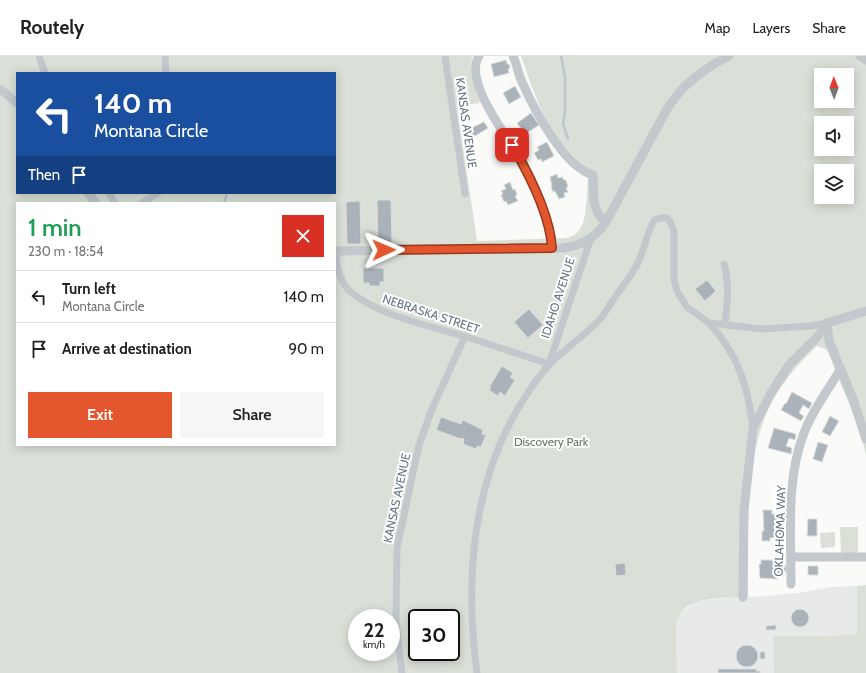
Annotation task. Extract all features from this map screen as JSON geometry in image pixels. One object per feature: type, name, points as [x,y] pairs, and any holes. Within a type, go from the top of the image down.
[{"type":"street","points":[[39,56],[45,72]]},
{"type":"street","points":[[165,56],[166,72]]},
{"type":"street","name":"KANSAS AVENUE","points":[[445,56],[465,194]]},
{"type":"street","points":[[479,56],[475,64],[475,72],[480,90],[534,186],[552,240],[552,248]]},
{"type":"street","points":[[513,56],[522,83],[534,108],[563,153],[583,171],[593,175],[594,202],[598,214],[606,222]]},
{"type":"street","points":[[336,251],[552,248],[572,247],[580,244],[599,232],[606,222],[668,106],[683,88],[698,75],[714,64],[730,56]]},
{"type":"street","points":[[860,56],[866,60]]},
{"type":"street","points":[[0,89],[16,102]]},
{"type":"street","points":[[89,194],[95,202]]},
{"type":"street","points":[[144,202],[156,194]]},
{"type":"street","points":[[477,673],[472,631],[471,598],[473,563],[480,508],[485,486],[496,455],[510,421],[529,391],[549,364],[587,333],[606,312],[638,263],[654,220],[661,218],[667,218],[673,228],[674,279],[676,291],[687,307],[709,324],[721,336],[730,349],[742,374],[749,399],[753,428],[744,510],[743,597]]},
{"type":"street","name":"IDAHO AVENUE","points":[[549,364],[591,238]]},
{"type":"street","name":"NEBRASKA STREET","points":[[336,251],[336,260],[344,284],[351,292],[372,306],[400,317],[465,336],[549,364]]},
{"type":"street","points":[[724,264],[728,274],[728,286],[724,325]]},
{"type":"street","points":[[709,324],[762,329],[811,326],[827,323],[866,311]]},
{"type":"street","points":[[827,323],[829,341],[853,399],[866,439]]},
{"type":"street","points":[[753,428],[771,392],[789,365],[818,336],[827,323]]},
{"type":"street","name":"KANSAS AVENUE","points":[[402,673],[396,622],[397,548],[419,445],[432,409],[465,336]]},
{"type":"street","name":"OKLAHOMA WAY","points":[[791,584],[791,508],[799,446],[804,431],[840,370]]},
{"type":"street","points":[[791,557],[866,557]]},
{"type":"shaded area","points":[[857,586],[857,635],[773,636],[774,673],[677,673],[676,623],[678,616],[697,601],[798,593],[830,587]]},
{"type":"green space","name":"Discovery Park","points":[[0,56],[473,56],[471,61],[471,73],[480,103],[457,106],[477,241],[567,238],[579,231],[583,224],[587,200],[588,169],[574,157],[553,131],[539,104],[521,56],[866,56],[866,456],[861,433],[827,350],[817,346],[793,371],[773,400],[763,422],[756,445],[749,496],[748,597],[723,598],[695,603],[679,615],[676,623],[677,673],[0,673]]},
{"type":"green space","points":[[840,527],[858,527],[858,553],[841,553]]},
{"type":"green space","points":[[835,532],[835,547],[821,548],[820,533]]},
{"type":"green space","points":[[866,585],[866,673],[774,673],[773,636],[857,635],[857,586]]},
{"type":"building","points":[[506,60],[510,68],[508,69],[509,73],[494,77],[491,64]]},
{"type":"building","points":[[515,86],[521,97],[509,104],[503,93]]},
{"type":"building","points":[[531,113],[539,125],[525,134],[517,123]]},
{"type":"building","points":[[484,122],[488,128],[475,136],[471,136],[469,129]]},
{"type":"building","points":[[547,142],[554,156],[542,162],[541,159],[538,160],[534,153],[539,150],[537,147]]},
{"type":"building","points":[[557,174],[558,178],[562,177],[566,180],[568,187],[566,188],[568,192],[564,193],[565,197],[559,199],[555,191],[553,192],[550,177]]},
{"type":"building","points":[[510,182],[513,190],[515,189],[517,195],[515,196],[518,201],[508,205],[506,201],[504,202],[501,191],[506,189],[504,185]]},
{"type":"building","points":[[377,200],[391,200],[392,243],[378,243]]},
{"type":"building","points":[[360,201],[361,244],[347,244],[346,202]]},
{"type":"building","points":[[363,268],[384,268],[384,282],[380,282],[380,286],[369,286],[369,283],[363,283]]},
{"type":"building","points":[[707,280],[716,291],[705,301],[695,289]]},
{"type":"building","points":[[562,284],[567,285],[559,310],[554,308]]},
{"type":"building","points":[[529,309],[543,325],[528,338],[514,322]]},
{"type":"building","points":[[502,366],[513,373],[510,377],[515,380],[505,396],[500,392],[498,396],[489,390]]},
{"type":"building","points":[[792,392],[812,403],[809,409],[803,405],[799,413],[804,416],[801,421],[781,410]]},
{"type":"building","points":[[830,416],[839,421],[830,436],[822,432]]},
{"type":"building","points":[[441,417],[461,424],[463,420],[483,430],[482,434],[486,435],[481,447],[477,446],[476,449],[463,444],[464,439],[436,430]]},
{"type":"building","points":[[774,428],[796,434],[795,440],[789,438],[786,446],[792,448],[791,454],[768,448]]},
{"type":"building","points":[[818,442],[828,445],[822,462],[813,459]]},
{"type":"building","points":[[763,510],[772,510],[772,514],[785,515],[785,518],[783,518],[783,523],[778,523],[778,528],[782,529],[783,537],[770,538],[770,541],[762,541],[762,531],[764,531]]},
{"type":"building","points":[[808,519],[817,519],[817,536],[807,536]]},
{"type":"building","points":[[761,560],[776,560],[777,565],[786,565],[786,572],[784,572],[784,576],[777,576],[777,579],[760,578],[759,564],[761,564]]},
{"type":"building","points":[[625,563],[626,575],[616,576],[615,564]]},
{"type":"building","points":[[808,566],[818,566],[818,575],[808,575]]},
{"type":"building","points":[[800,609],[806,612],[809,618],[806,624],[800,627],[794,624],[791,618],[794,612]]},
{"type":"building","points":[[776,625],[776,630],[766,630],[766,626]]},
{"type":"building","points":[[747,645],[755,648],[758,656],[755,664],[747,667],[739,664],[736,656],[739,648]]},
{"type":"building","points":[[760,652],[765,652],[765,659],[760,659]]},
{"type":"building","points":[[718,669],[756,669],[756,671],[760,671],[760,673],[718,673]]},
{"type":"waterway","points":[[561,56],[565,77],[565,111],[563,124],[568,139]]},
{"type":"waterway","points":[[224,202],[227,194]]},
{"type":"route","points":[[384,250],[552,248],[552,240],[534,186],[512,145]]}]
